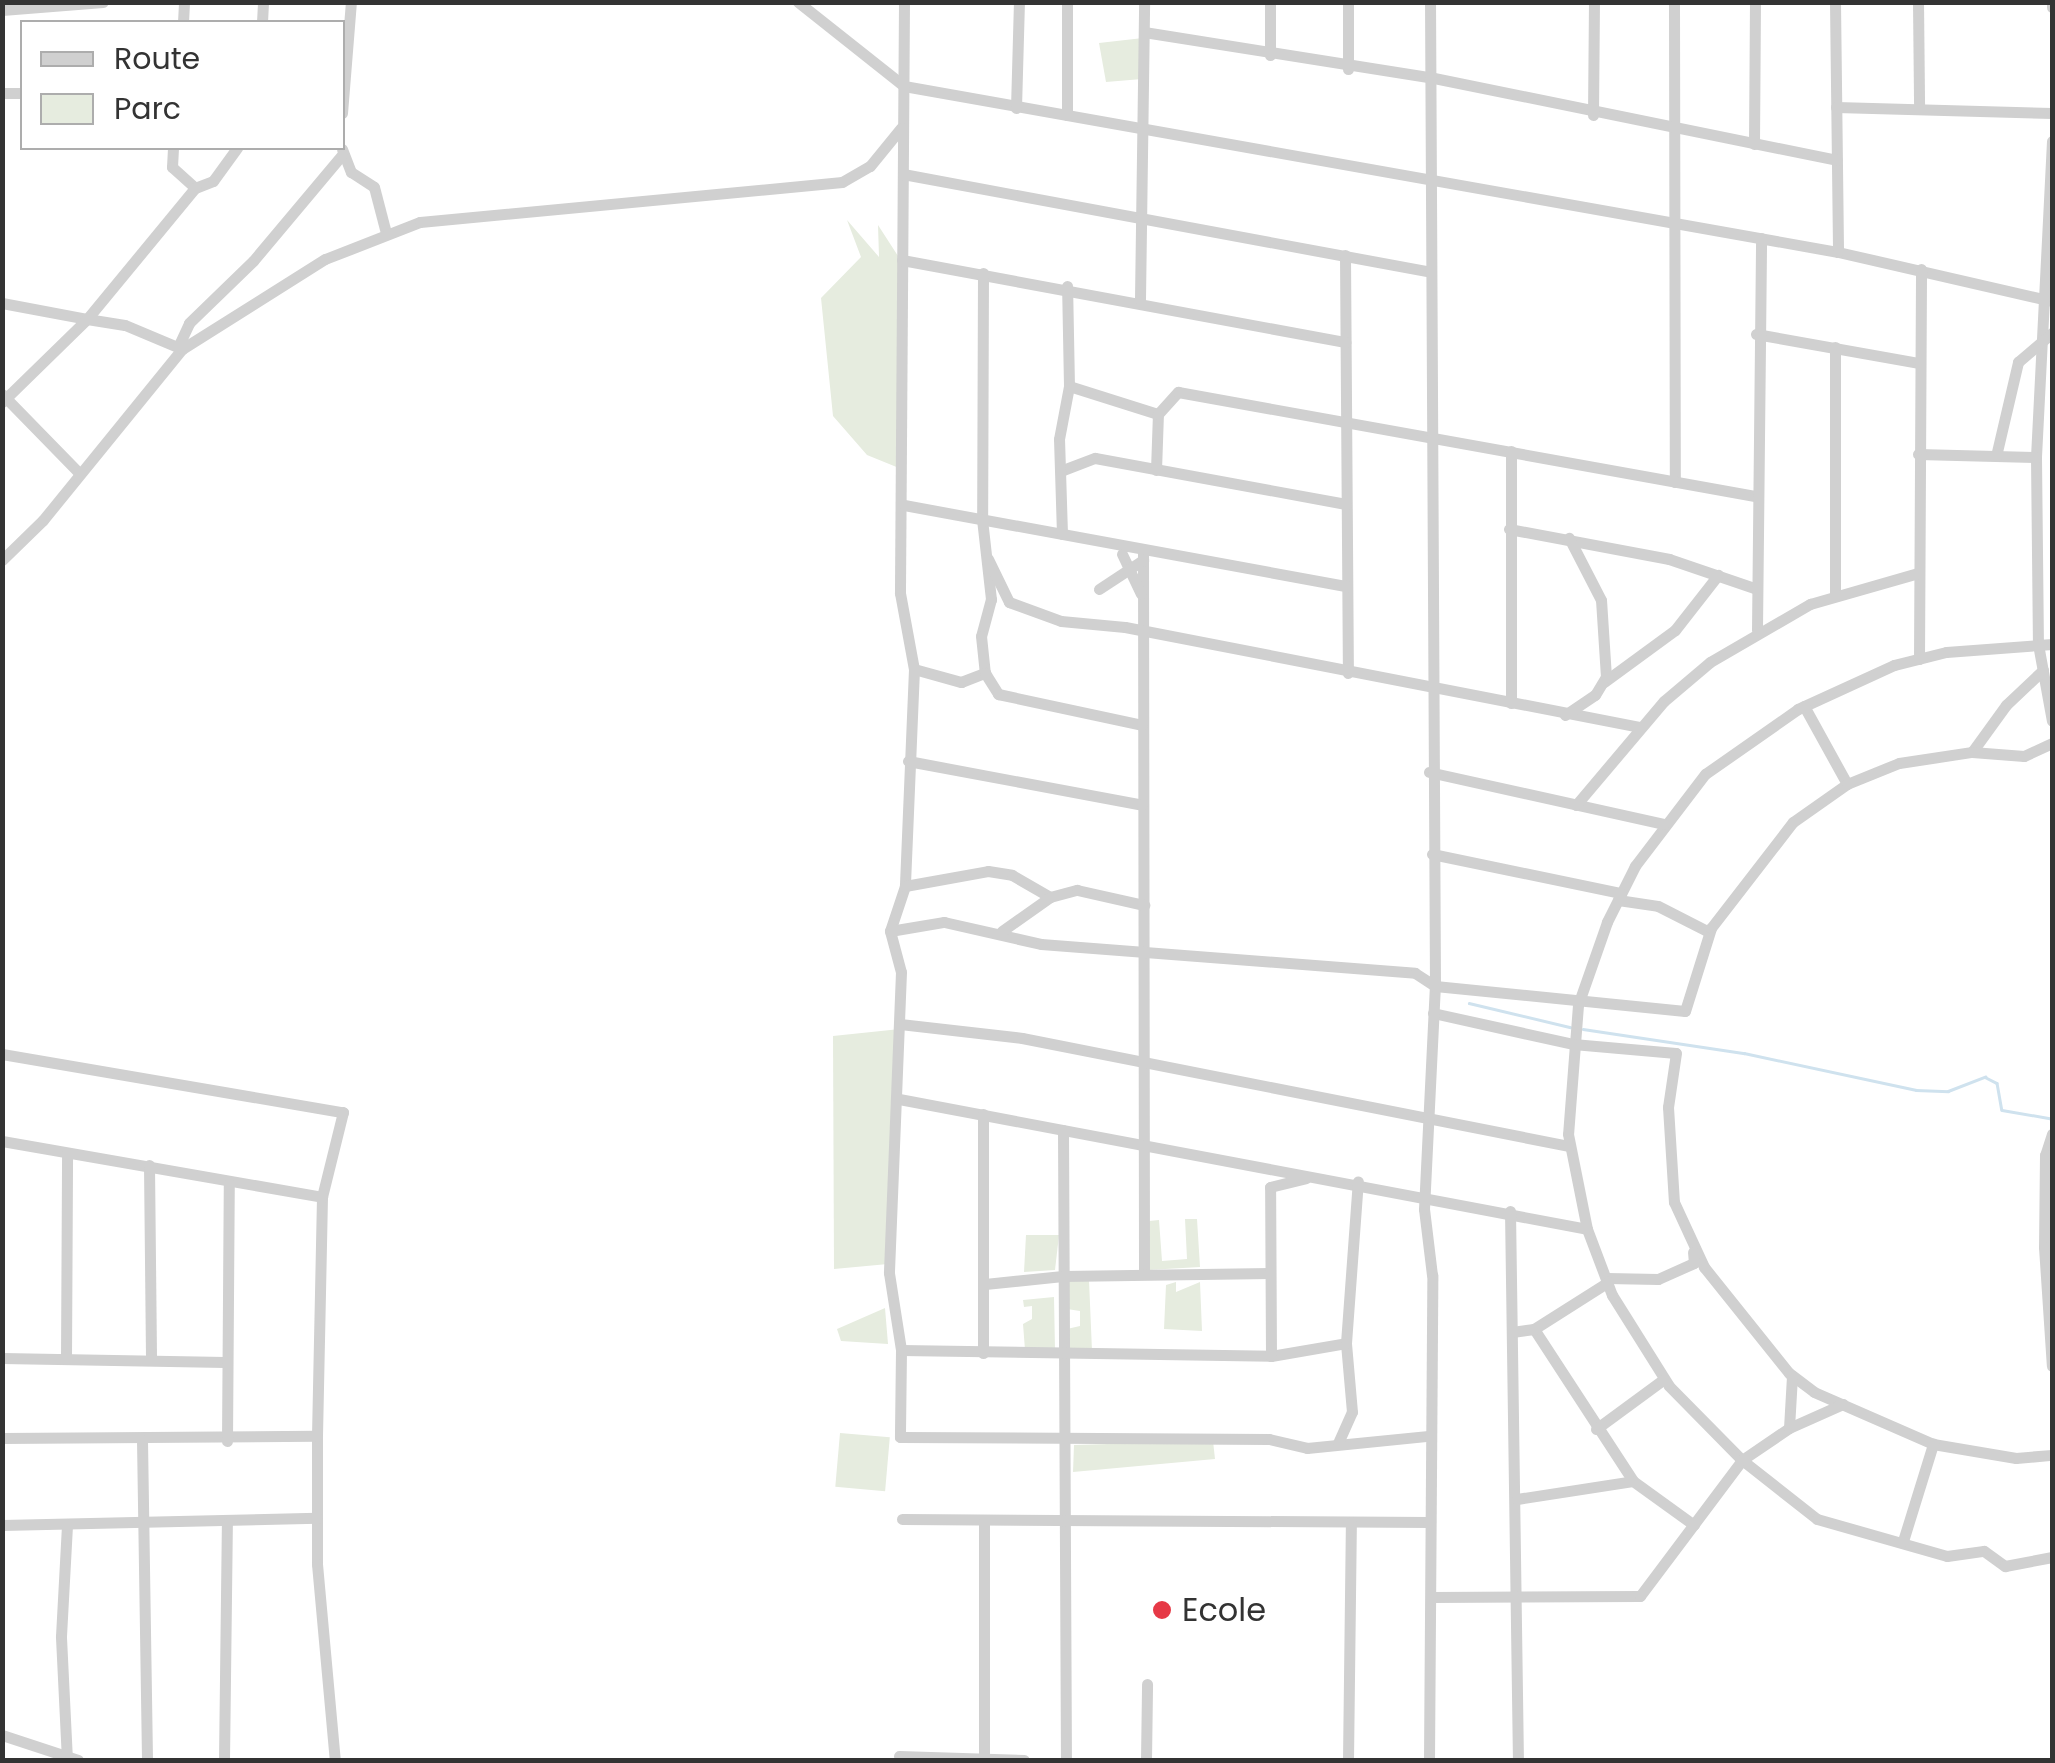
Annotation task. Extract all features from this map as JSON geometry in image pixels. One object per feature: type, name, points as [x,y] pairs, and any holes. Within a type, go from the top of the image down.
[{"type":"street","points":[[2,10],[103,2]]},
{"type":"street","points":[[798,2],[904,86],[1430,183],[1838,252],[2047,300]]},
{"type":"street","points":[[903,2],[904,505],[900,593],[914,669],[905,886],[890,931],[901,972],[890,1273],[901,1350],[900,1437],[1269,1439],[1307,1448],[1428,1436]]},
{"type":"street","points":[[1016,108],[1019,2]]},
{"type":"street","points":[[1067,2],[1067,115]]},
{"type":"street","points":[[1140,299],[1144,2]]},
{"type":"street","points":[[1270,2],[1270,55]]},
{"type":"street","points":[[1348,2],[1348,69]]},
{"type":"street","points":[[1430,2],[1429,772],[1435,986],[1428,1195],[1430,1760]]},
{"type":"street","points":[[1594,2],[1594,115]]},
{"type":"street","points":[[1674,2],[1675,482]]},
{"type":"street","points":[[1754,144],[1755,2]]},
{"type":"street","points":[[1836,2],[1838,252]]},
{"type":"street","points":[[1918,2],[1919,106]]},
{"type":"street","points":[[345,52],[347,12]]},
{"type":"street","points":[[1144,32],[1348,69],[1429,78],[1594,115],[1836,160]]},
{"type":"street","points":[[1836,106],[2052,113]]},
{"type":"street","points":[[180,348],[325,259],[420,222],[619,198],[842,182],[880,157],[903,122]]},
{"type":"street","points":[[2052,140],[2047,300],[2040,344],[2036,456],[2038,644],[2052,721]]},
{"type":"street","points":[[173,150],[172,167],[195,188]]},
{"type":"street","points":[[78,472],[3,398],[88,320],[195,188],[213,181],[236,150]]},
{"type":"street","points":[[342,151],[350,172],[374,186],[386,233]]},
{"type":"street","points":[[2,560],[43,520],[180,348],[190,323],[254,262],[342,151]]},
{"type":"street","points":[[903,174],[1431,272]]},
{"type":"street","points":[[1757,630],[1754,496],[1760,238]]},
{"type":"street","points":[[1344,255],[1348,672]]},
{"type":"street","points":[[902,260],[1140,299],[1345,342]]},
{"type":"street","points":[[1919,659],[1921,269]]},
{"type":"street","points":[[984,273],[982,519],[988,559],[985,673],[998,694],[1142,725]]},
{"type":"street","points":[[1062,534],[1059,438],[1070,386],[1067,286]]},
{"type":"street","points":[[2,303],[125,325],[180,348]]},
{"type":"street","points":[[1996,456],[2018,362],[2052,333]]},
{"type":"street","points":[[1756,334],[1919,363]]},
{"type":"street","points":[[1834,593],[1836,347]]},
{"type":"street","points":[[1070,386],[1158,414]]},
{"type":"street","points":[[1156,470],[1158,414],[1178,392],[1754,496]]},
{"type":"street","points":[[1511,452],[1511,703]]},
{"type":"street","points":[[1918,454],[2036,456]]},
{"type":"street","points":[[1063,470],[1094,458],[1346,504]]},
{"type":"street","points":[[904,505],[1062,534],[1143,554],[1347,586]]},
{"type":"street","points":[[1509,529],[1569,538],[1757,589]]},
{"type":"street","points":[[1569,538],[1600,600],[1604,682]]},
{"type":"street","points":[[1122,554],[1143,597]]},
{"type":"street","points":[[1099,589],[1130,570],[1143,554]]},
{"type":"street","points":[[1143,554],[1144,1274]]},
{"type":"street","points":[[988,559],[1009,602],[1061,621],[1640,728]]},
{"type":"street","points":[[1576,805],[1640,728],[1710,662],[1757,630],[1834,593],[1918,573]]},
{"type":"street","points":[[1566,716],[1604,682],[1675,630],[1718,576]]},
{"type":"street","points":[[2052,644],[1919,659],[1804,706],[1705,774],[1663,824],[1620,897],[1578,1004],[1569,1146],[1587,1229],[1607,1280],[1664,1379],[1742,1460],[1805,1514],[1948,1556],[1984,1551],[2004,1566],[2052,1558]]},
{"type":"street","points":[[914,669],[961,682],[985,673]]},
{"type":"street","points":[[1972,752],[2006,706],[2043,670]]},
{"type":"street","points":[[1804,706],[1847,784]]},
{"type":"street","points":[[890,931],[944,922],[1002,932],[1041,944],[1415,972],[1435,986],[1578,1004],[1616,999],[1685,1011],[1709,932],[1793,822],[1847,784],[1932,754],[2024,756],[2052,743]]},
{"type":"street","points":[[908,761],[1142,806]]},
{"type":"street","points":[[1429,772],[1663,824]]},
{"type":"street","points":[[1432,854],[1658,906],[1709,932]]},
{"type":"street","points":[[905,886],[988,871],[1012,874],[1050,897]]},
{"type":"street","points":[[1002,932],[1050,897],[1078,890],[1144,905]]},
{"type":"street","points":[[1433,1013],[1573,1044],[1676,1053],[1668,1107],[1672,1183],[1693,1246],[1729,1301],[1792,1376],[1933,1444],[2016,1458],[2052,1455]]},
{"type":"street","points":[[900,1024],[1022,1038],[1146,1066],[1569,1146]]},
{"type":"street","points":[[2,1054],[343,1112],[322,1197],[317,1436],[317,1518],[335,1760]]},
{"type":"street","points":[[899,1099],[1358,1181],[1587,1229]]},
{"type":"street","points":[[983,1114],[983,1353]]},
{"type":"street","points":[[1063,1130],[1066,1760]]},
{"type":"street","points":[[2052,1134],[2044,1155],[2052,1366]]},
{"type":"street","points":[[2,1141],[149,1164],[229,1184],[322,1197]]},
{"type":"street","points":[[66,1153],[66,1359]]},
{"type":"street","points":[[149,1164],[151,1360]]},
{"type":"street","points":[[1271,1356],[1270,1187],[1326,1176]]},
{"type":"street","points":[[1338,1443],[1352,1412],[1346,1343],[1358,1181]]},
{"type":"street","points":[[228,1441],[225,1362],[229,1184]]},
{"type":"street","points":[[1510,1212],[1518,1499],[1518,1760]]},
{"type":"street","points":[[1512,1332],[1534,1329],[1607,1280],[1658,1278],[1694,1263],[1693,1246]]},
{"type":"street","points":[[985,1284],[1063,1276],[1270,1272]]},
{"type":"street","points":[[1534,1329],[1633,1481],[1694,1525]]},
{"type":"street","points":[[901,1350],[1271,1356],[1346,1343]]},
{"type":"street","points":[[2,1358],[225,1362]]},
{"type":"street","points":[[1790,1428],[1792,1376]]},
{"type":"street","points":[[1596,1428],[1664,1379]]},
{"type":"street","points":[[1432,1596],[1640,1596],[1742,1460],[1790,1428],[1844,1404]]},
{"type":"street","points":[[2,1438],[228,1441],[317,1436]]},
{"type":"street","points":[[142,1440],[147,1760]]},
{"type":"street","points":[[1903,1541],[1933,1444]]},
{"type":"street","points":[[1518,1499],[1633,1481]]},
{"type":"street","points":[[2,1524],[227,1523],[317,1518]]},
{"type":"street","points":[[902,1519],[1430,1522]]},
{"type":"street","points":[[984,1521],[984,1760]]},
{"type":"street","points":[[1348,1760],[1350,1522]]},
{"type":"street","points":[[224,1760],[227,1523]]},
{"type":"street","points":[[2,1735],[71,1759],[61,1636],[68,1524]]},
{"type":"street","points":[[1146,1760],[1147,1684]]},
{"type":"street","points":[[899,1756],[1024,1760]]},
{"type":"green space","points":[[1143,38],[1142,79],[1106,82],[1099,43]]},
{"type":"green space","points":[[847,220],[879,257],[878,225],[898,256],[899,468],[867,455],[833,416],[821,298],[861,257]]},
{"type":"green space","points":[[900,1029],[888,1264],[834,1269],[833,1036]]},
{"type":"green space","points":[[1185,1219],[1197,1219],[1200,1267],[1148,1270],[1149,1221],[1159,1220],[1162,1261],[1187,1259]]},
{"type":"green space","points":[[1026,1235],[1059,1235],[1055,1270],[1024,1272]]},
{"type":"green space","points":[[1068,1280],[1089,1280],[1092,1351],[1070,1351],[1067,1329],[1080,1326],[1080,1311],[1067,1309]]},
{"type":"green space","points":[[1176,1282],[1176,1292],[1200,1282],[1202,1331],[1164,1329],[1166,1285]]},
{"type":"green space","points":[[1054,1297],[1055,1350],[1025,1350],[1023,1324],[1032,1319],[1032,1306],[1024,1307],[1023,1300]]},
{"type":"green space","points":[[885,1308],[888,1344],[841,1341],[837,1329]]},
{"type":"green space","points":[[840,1433],[890,1437],[885,1491],[835,1487]]},
{"type":"green space","points":[[1213,1441],[1215,1459],[1073,1472],[1074,1445]]},
{"type":"waterway","points":[[1469,1003],[1570,1027]]},
{"type":"waterway","points":[[1583,1029],[1744,1053],[1916,1090],[1948,1091],[1985,1077],[1997,1083],[2002,1110],[2049,1118]]},
{"type":"place","name":"Ecole","points":[[1162,1610]]}]
